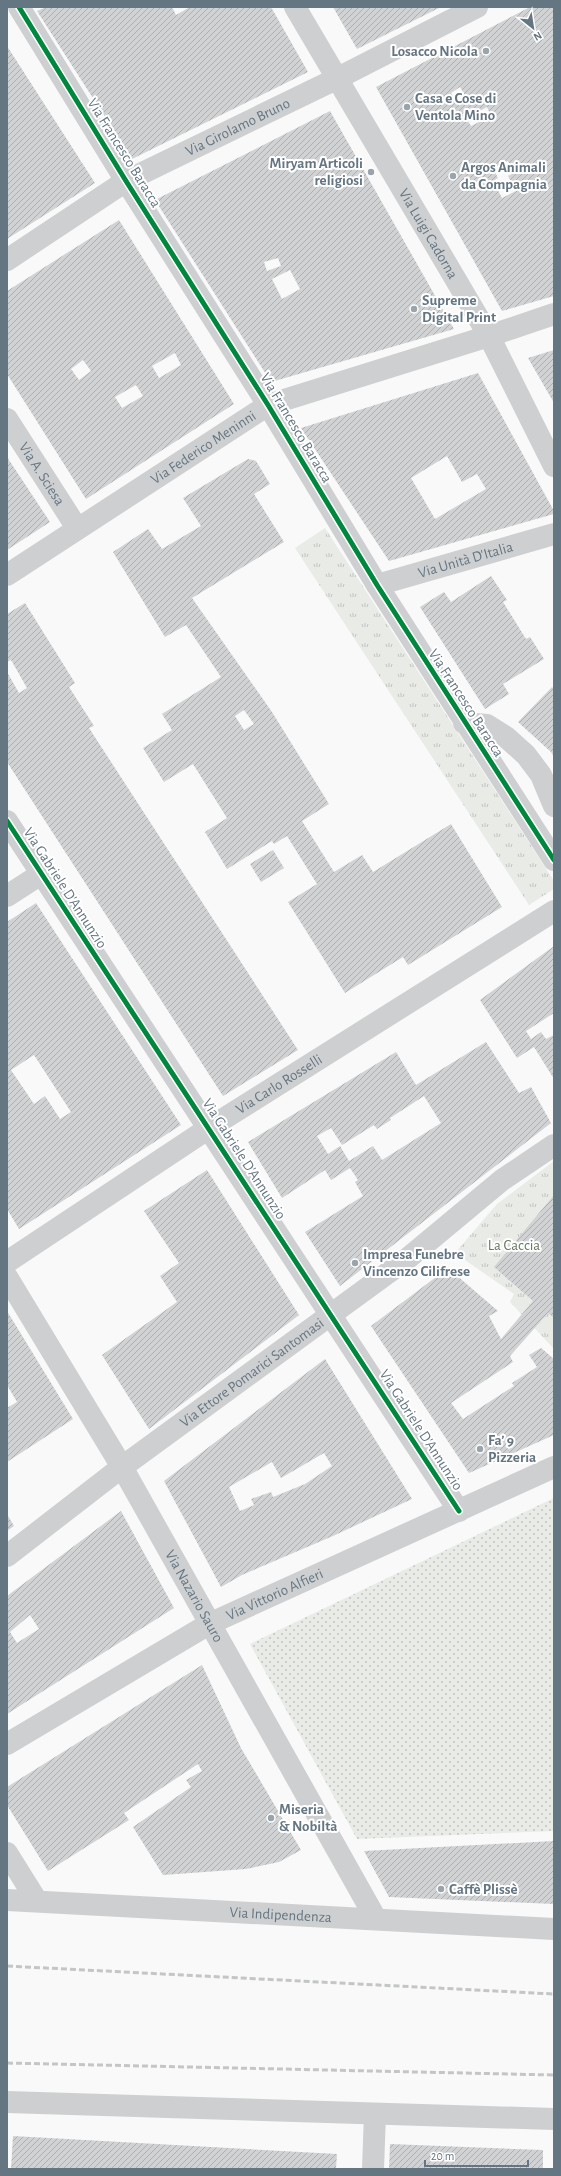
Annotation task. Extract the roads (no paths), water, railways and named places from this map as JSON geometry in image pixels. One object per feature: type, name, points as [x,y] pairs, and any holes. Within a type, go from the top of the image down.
[{"type":"street","name":"Via Francesco Baracca","points":[[19,7],[126,181],[268,405],[377,585],[464,723],[554,860]]},
{"type":"street","name":"Via Luigi Cadorna","points":[[295,7],[336,79],[489,336],[554,466]]},
{"type":"street","name":"Via Girolamo Bruno","points":[[7,260],[126,181],[336,79],[477,7]]},
{"type":"street","name":"Via Federico Meninni","points":[[7,575],[268,405],[489,336],[554,314]]},
{"type":"street","name":"Via A. Sciesa","points":[[7,419],[78,528]]},
{"type":"street","name":"Via Unità D'Italia","points":[[377,585],[554,534]]},
{"type":"street","points":[[464,723],[487,725],[526,755],[541,775],[554,806]]},
{"type":"street","name":"Via Gabriele D'Annunzio","points":[[7,821],[459,1511]]},
{"type":"street","points":[[7,896],[41,874]]},
{"type":"street","name":"Via Carlo Rosselli","points":[[7,1262],[209,1128],[554,911]]},
{"type":"street","name":"Via Ettore Pomarici Santomasi","points":[[7,1556],[122,1467],[407,1259],[502,1180],[554,1145]]},
{"type":"street","name":"Via Nazario Sauro","points":[[7,1277],[122,1467],[376,1919]]},
{"type":"street","name":"Via Vittorio Alfieri","points":[[7,1744],[209,1624],[554,1467]]},
{"type":"street","points":[[7,1853],[37,1901]]},
{"type":"street","name":"Via Indipendenza","points":[[7,1900],[554,1929]]},
{"type":"street","points":[[7,2102],[554,2119]]},
{"type":"street","points":[[374,2169],[375,2114]]},
{"type":"railway","points":[[7,1966],[554,1994]]},
{"type":"railway","points":[[7,2063],[554,2075]]},
{"type":"place","name":"Losacco Nicola","points":[[486,51]]},
{"type":"place","name":"Casa e Cose di Ventola Mino","points":[[407,107]]},
{"type":"place","name":"Miryam Articoli religiosi","points":[[371,172]]},
{"type":"place","name":"Argos Animali da Compagnia","points":[[453,176]]},
{"type":"place","name":"Supreme Digital Print","points":[[414,309]]},
{"type":"place","name":"Impresa Funebre Vincenzo Cilifrese","points":[[355,1263]]},
{"type":"place","name":"Fa’ 9 Pizzeria","points":[[480,1449]]},
{"type":"place","name":"Miseria & Nobiltà","points":[[271,1818]]},
{"type":"place","name":"Caffè Plissè","points":[[441,1889]]},
{"type":"park label","name":"La Caccia","points":[[514,1245]]}]
